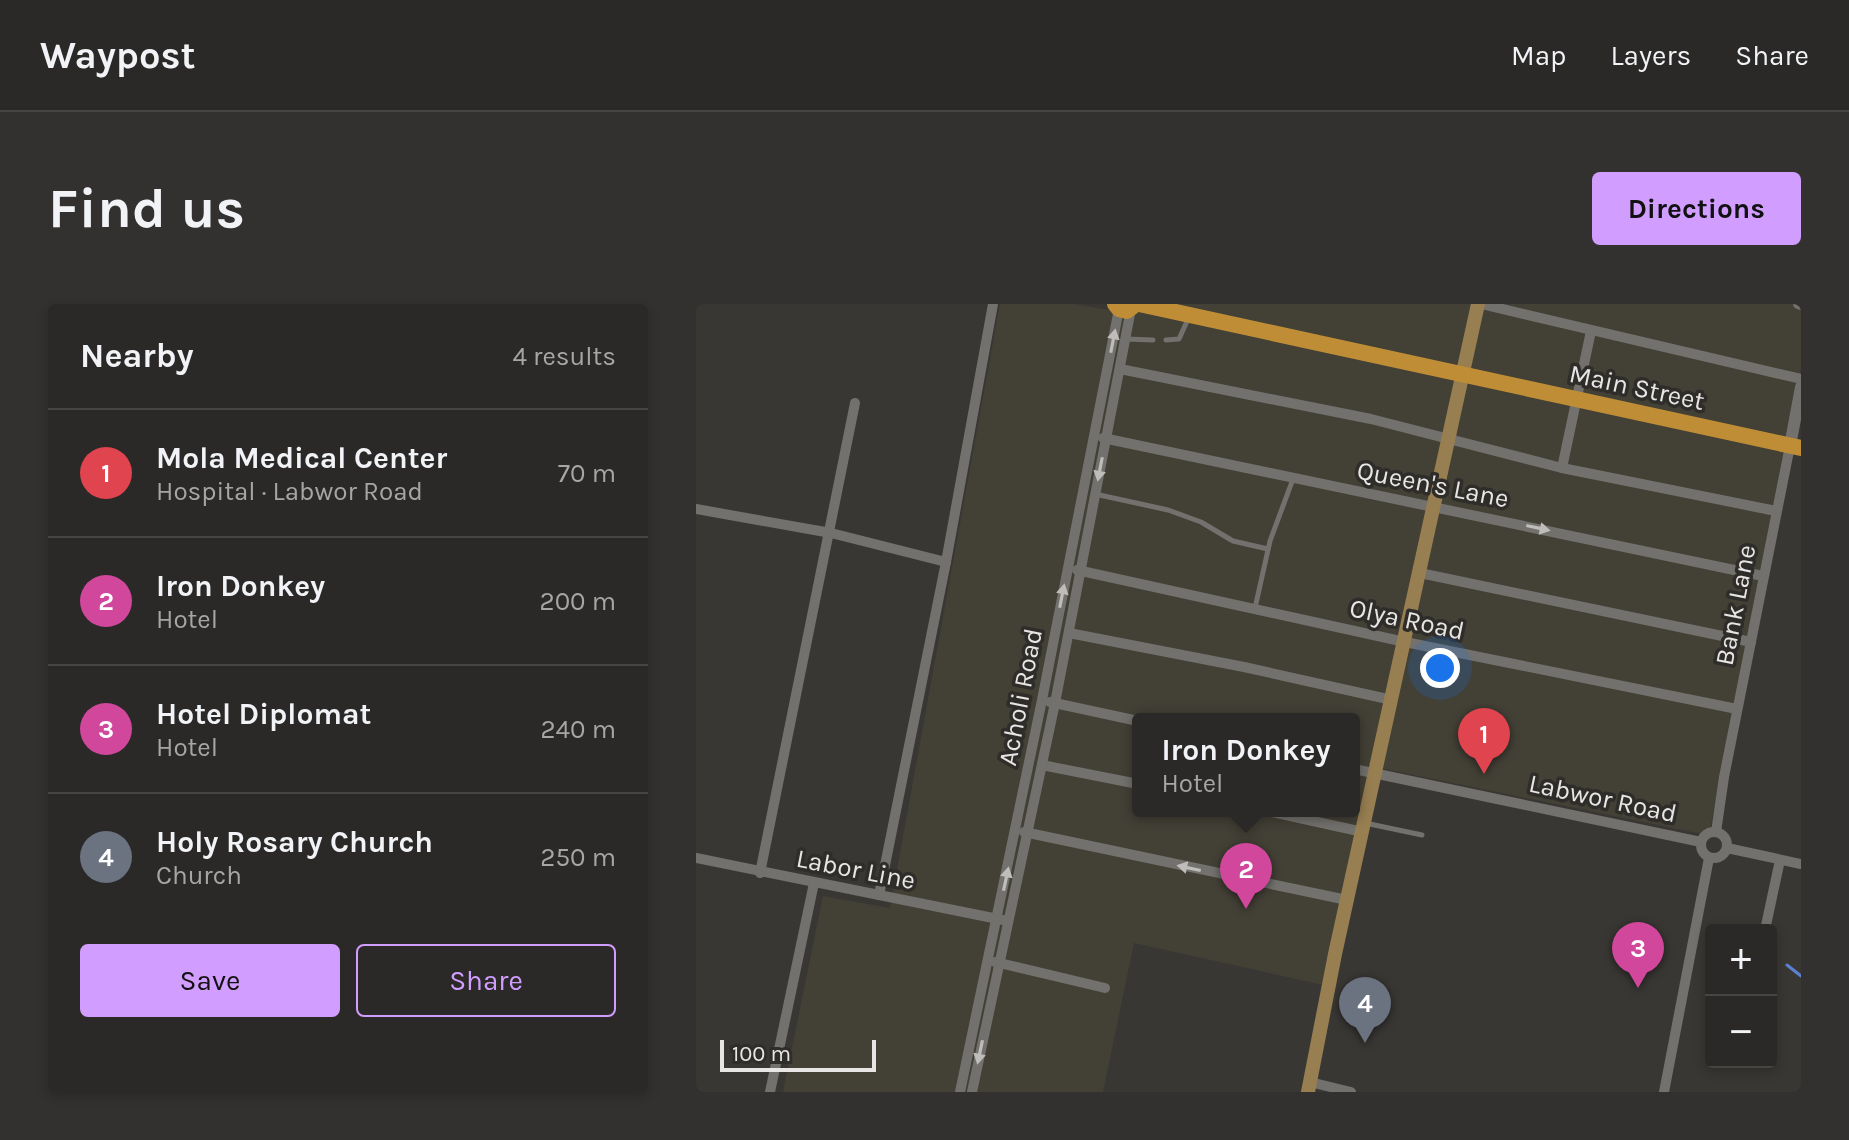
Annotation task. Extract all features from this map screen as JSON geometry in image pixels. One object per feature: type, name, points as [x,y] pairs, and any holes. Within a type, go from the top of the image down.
[{"type":"main road","points":[[1309,1087],[1447,438],[1479,304]]},
{"type":"main road","name":"Main Street","points":[[1128,306],[1189,314],[1795,447]]},
{"type":"street","points":[[879,895],[946,562],[993,304]]},
{"type":"street","points":[[1479,304],[1801,379]]},
{"type":"street","name":"Acholi Road","points":[[1003,920],[1028,833],[1055,703],[1120,369],[1128,306]]},
{"type":"street","name":"Acholi Road","points":[[972,1092],[1016,830],[1093,436],[1128,306]]},
{"type":"street","points":[[1562,468],[1591,331]]},
{"type":"street","points":[[1120,369],[1371,419],[1562,468],[1776,511]]},
{"type":"street","name":"Bank Lane","points":[[1716,832],[1776,511],[1795,447],[1801,387]]},
{"type":"street","points":[[760,873],[855,403]]},
{"type":"street","name":"Queen's Lane","points":[[1093,436],[1763,576]]},
{"type":"street","points":[[696,509],[831,533],[946,562]]},
{"type":"street","name":"Olya Road","points":[[1067,569],[1737,709]]},
{"type":"street","points":[[1420,573],[1751,642]]},
{"type":"street","points":[[1069,633],[1392,700]]},
{"type":"street","points":[[1042,700],[1132,720]]},
{"type":"street","points":[[1042,765],[1132,783]]},
{"type":"street","name":"Labwor Road","points":[[1360,770],[1701,842]]},
{"type":"street","points":[[1303,817],[1364,827]]},
{"type":"street","points":[[1016,830],[1347,900]]},
{"type":"street","points":[[1716,832],[1724,836],[1727,848],[1722,856],[1709,858],[1702,851],[1701,842],[1707,834],[1716,832]]},
{"type":"street","points":[[1727,848],[1801,864]]},
{"type":"street","name":"Labor Line","points":[[696,858],[1003,920]]},
{"type":"street","points":[[1664,1092],[1709,858]]},
{"type":"street","points":[[1766,924],[1780,860]]},
{"type":"street","points":[[770,1092],[814,883]]},
{"type":"street","points":[[994,962],[1105,988]]},
{"type":"street","name":"Acholi Road","points":[[960,1092],[994,962]]},
{"type":"street","points":[[1309,1087],[1351,1092]]},
{"type":"lane","points":[[1166,340],[1179,339],[1189,314]]},
{"type":"lane","points":[[1125,339],[1153,340]]},
{"type":"lane","points":[[1254,608],[1268,549],[1293,478]]},
{"type":"lane","points":[[1095,494],[1168,510],[1201,522],[1233,541],[1268,549]]},
{"type":"lane","points":[[1364,827],[1422,835]]},
{"type":"shaded area","points":[[1000,304],[1075,304],[1132,314],[1134,304],[1801,304],[1801,369],[1710,830],[1702,834],[1375,767],[1328,986],[1134,943],[1103,1092],[783,1092],[823,896],[890,908]]},
{"type":"waterway","points":[[1787,965],[1801,976]]},
{"type":"place","name":"Mola Medical Center","points":[[1484,774]]},
{"type":"place","name":"Iron Donkey","points":[[1246,909]]},
{"type":"place","name":"Hotel Diplomat","points":[[1638,988]]},
{"type":"place","name":"Holy Rosary Church","points":[[1365,1043]]}]
